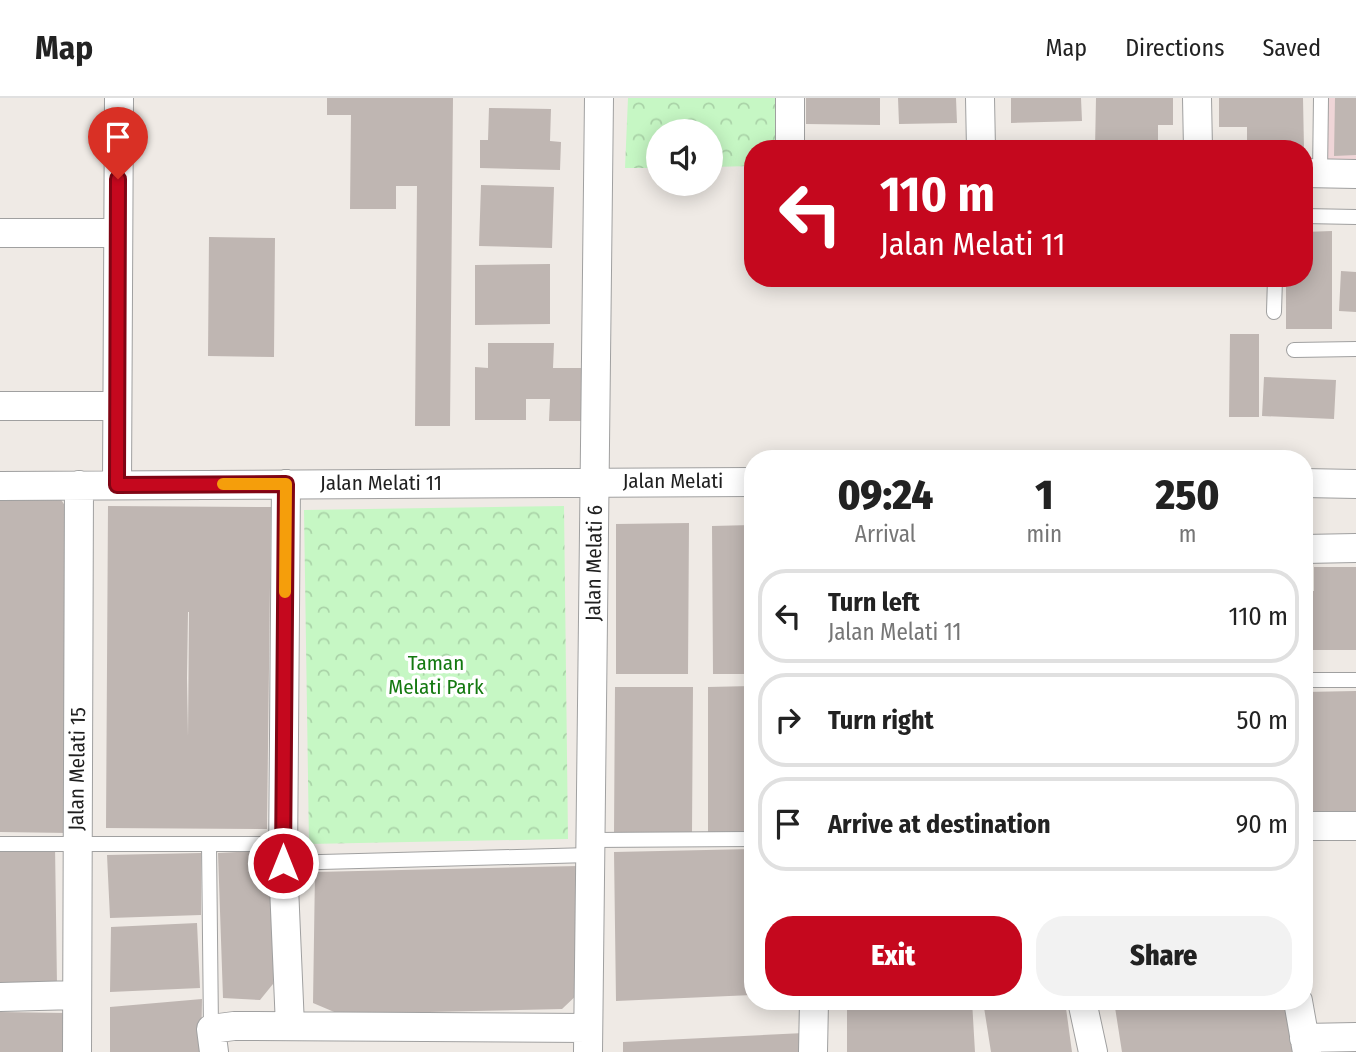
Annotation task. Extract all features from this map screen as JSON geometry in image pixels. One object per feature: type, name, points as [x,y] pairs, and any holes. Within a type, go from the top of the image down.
[{"type":"street","points":[[117,485],[119,98]]},
{"type":"street","name":"Jalan Melati 6","points":[[220,1036],[290,1026],[588,1040],[599,98]]},
{"type":"street","points":[[790,98],[790,140]]},
{"type":"street","points":[[980,98],[981,140]]},
{"type":"street","points":[[1197,98],[1198,140]]},
{"type":"street","points":[[1313,173],[1356,174]]},
{"type":"street","points":[[0,233],[118,233]]},
{"type":"street","points":[[0,406],[116,406]]},
{"type":"street","name":"Jalan Melati","points":[[594,481],[744,482]]},
{"type":"street","name":"Jalan Melati 11","points":[[0,486],[594,481]]},
{"type":"street","points":[[1313,483],[1356,484]]},
{"type":"street","points":[[286,484],[283,853],[290,1026]]},
{"type":"street","name":"Jalan Melati 15","points":[[77,1052],[79,485]]},
{"type":"street","points":[[1313,549],[1356,548]]},
{"type":"street","points":[[1313,826],[1356,826]]},
{"type":"street","points":[[0,997],[77,995]]},
{"type":"street","points":[[813,1052],[814,1010]]},
{"type":"street","points":[[1084,1010],[1093,1052]]},
{"type":"street","points":[[1300,1010],[1306,1045],[1356,1037]]},
{"type":"lane","points":[[1313,165],[1321,98]]},
{"type":"lane","points":[[1313,216],[1356,217]]},
{"type":"lane","points":[[1274,312],[1275,287]]},
{"type":"lane","points":[[1294,350],[1356,349]]},
{"type":"lane","points":[[1313,680],[1356,680]]},
{"type":"lane","points":[[0,844],[209,844],[283,853],[590,848],[744,839]]},
{"type":"lane","points":[[209,844],[220,1036]]},
{"type":"shaded area","points":[[1328,98],[1356,98],[1356,165],[1328,165]]},
{"type":"green space","points":[[628,98],[790,98],[790,140],[744,140],[744,166],[723,167],[723,119],[646,119],[646,168],[625,168]]},
{"type":"green space","name":"Taman Melati Park","points":[[564,506],[568,839],[309,844],[304,510]]},
{"type":"building","points":[[327,98],[453,98],[450,426],[415,426],[417,186],[396,186],[396,209],[350,209],[351,115],[327,115]]},
{"type":"building","points":[[806,98],[880,98],[880,125],[806,124]]},
{"type":"building","points":[[898,98],[956,98],[957,123],[899,124]]},
{"type":"building","points":[[1011,98],[1081,98],[1082,121],[1011,123]]},
{"type":"building","points":[[1096,98],[1173,98],[1173,125],[1158,125],[1158,140],[1095,140]]},
{"type":"building","points":[[1219,98],[1303,98],[1304,140],[1247,140],[1247,127],[1219,127]]},
{"type":"building","points":[[1335,98],[1356,98],[1356,155],[1334,156]]},
{"type":"building","points":[[489,108],[551,109],[550,141],[561,142],[560,170],[480,168],[480,140],[488,140]]},
{"type":"building","points":[[481,185],[554,187],[552,248],[479,246]]},
{"type":"building","points":[[1332,231],[1332,329],[1286,329],[1286,287],[1313,287],[1313,232]]},
{"type":"building","points":[[209,237],[275,238],[274,357],[208,356]]},
{"type":"building","points":[[550,264],[550,324],[475,325],[475,265]]},
{"type":"building","points":[[1341,271],[1356,272],[1356,312],[1339,311]]},
{"type":"building","points":[[1230,334],[1259,334],[1259,417],[1229,417]]},
{"type":"building","points":[[488,343],[554,343],[553,368],[582,368],[581,394],[587,394],[586,421],[549,421],[550,399],[526,399],[526,420],[475,420],[475,367],[488,368]]},
{"type":"building","points":[[1264,377],[1336,380],[1334,419],[1262,416]]},
{"type":"building","points":[[60,498],[71,515],[69,833],[0,832],[0,500]]},
{"type":"building","points":[[108,506],[271,507],[267,829],[106,828]],"holes":[[[189,612],[188,737],[187,678]]]},
{"type":"building","points":[[689,523],[688,674],[616,674],[616,524]]},
{"type":"building","points":[[744,525],[744,674],[713,674],[712,526]]},
{"type":"building","points":[[1314,567],[1356,567],[1356,650],[1313,650]]},
{"type":"building","points":[[744,686],[744,832],[708,832],[708,687]]},
{"type":"building","points":[[615,687],[693,687],[692,834],[614,833]]},
{"type":"building","points":[[1356,691],[1356,822],[1313,822],[1313,692]]},
{"type":"building","points":[[55,845],[57,986],[0,988],[0,847]]},
{"type":"building","points":[[744,849],[744,995],[616,1001],[614,852]]},
{"type":"building","points":[[273,850],[273,984],[260,1000],[223,998],[218,853]]},
{"type":"building","points":[[201,853],[201,915],[110,918],[107,855]]},
{"type":"building","points":[[578,866],[581,991],[562,1009],[339,1014],[313,1003],[315,872]]},
{"type":"building","points":[[197,923],[200,988],[110,992],[111,927]]},
{"type":"building","points":[[202,999],[201,1052],[110,1052],[110,1007]]},
{"type":"building","points":[[847,1010],[973,1010],[975,1052],[847,1052]]},
{"type":"building","points":[[984,1010],[1066,1010],[1072,1052],[991,1052]]},
{"type":"building","points":[[1115,1010],[1288,1010],[1297,1052],[1122,1052]]},
{"type":"building","points":[[0,1012],[66,1013],[64,1052],[0,1052]]},
{"type":"building","points":[[804,1033],[804,1052],[623,1052],[623,1042]]},
{"type":"slow traffic","points":[[223,484],[286,484],[285,592]]},
{"type":"route","points":[[118,179],[117,485],[286,484],[283,863]]}]
